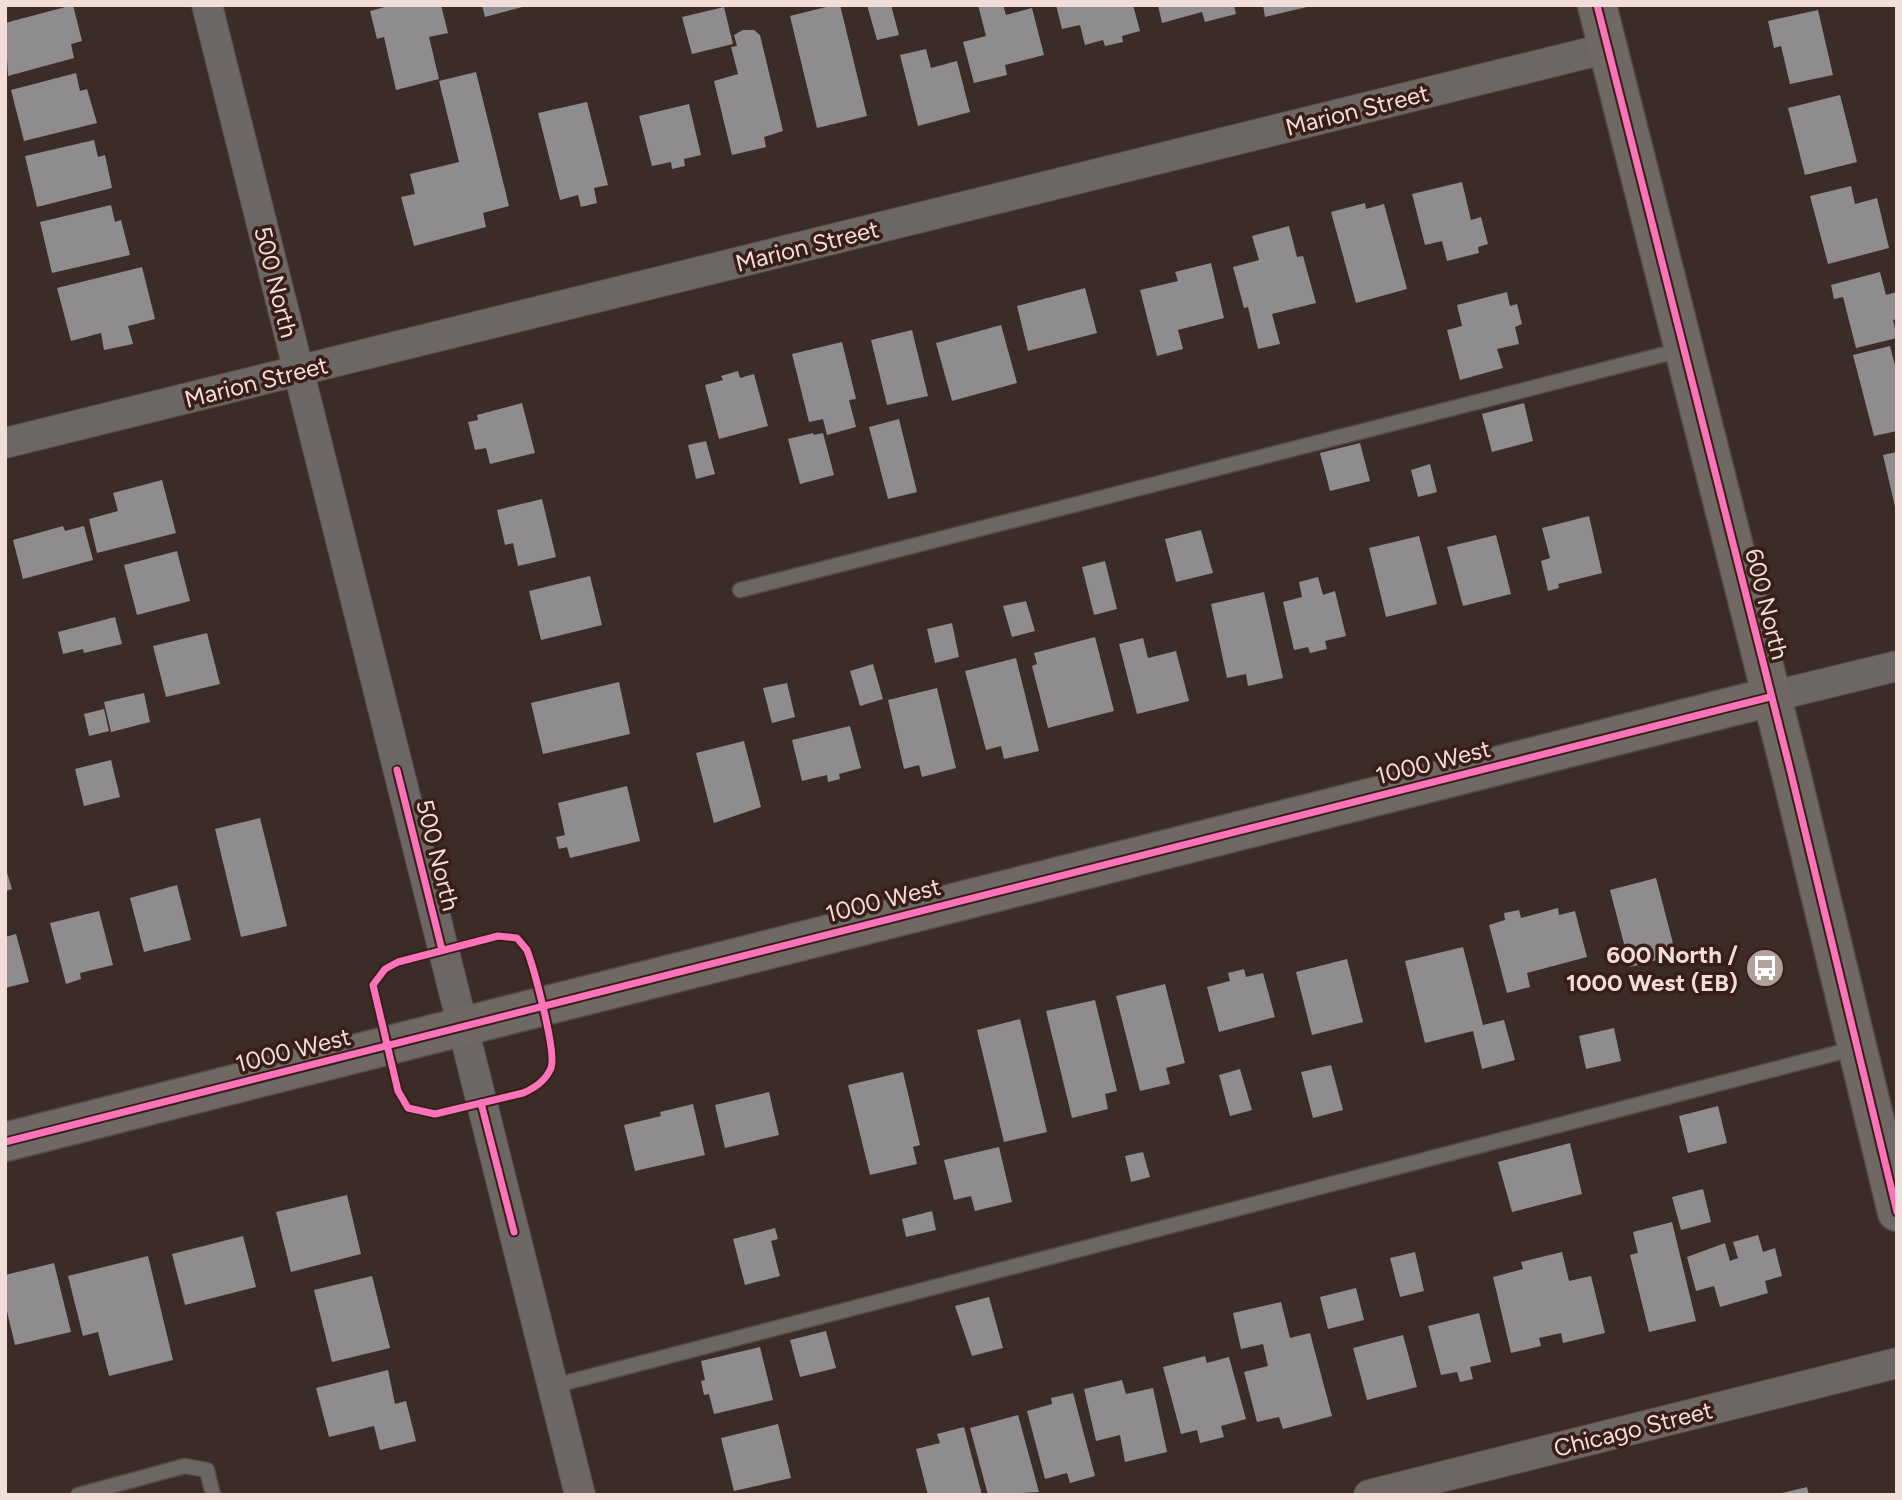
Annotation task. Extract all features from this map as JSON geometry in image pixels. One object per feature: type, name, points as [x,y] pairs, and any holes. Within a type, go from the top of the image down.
[{"type":"street","name":"500 North","points":[[207,5],[580,1495]]},
{"type":"street","name":"600 North","points":[[1597,5],[1897,1212]]},
{"type":"street","name":"Marion Street","points":[[5,443],[1608,48]]},
{"type":"street","points":[[1770,697],[1897,666]]},
{"type":"street","name":"1000 West","points":[[5,1142],[1770,697]]},
{"type":"street","name":"Chicago Street","points":[[1369,1495],[1897,1363]]},
{"type":"lane","points":[[740,590],[1682,350]]},
{"type":"lane","points":[[553,1386],[1857,1048]]},
{"type":"lane","points":[[78,1495],[185,1466],[207,1470],[213,1495]]},
{"type":"building","points":[[73,5],[82,41],[71,44],[74,58],[8,76],[5,23]]},
{"type":"building","points":[[392,5],[441,5],[448,33],[429,37],[439,79],[396,90],[384,37],[377,39],[370,11]]},
{"type":"building","points":[[482,5],[526,5],[526,6],[485,17]]},
{"type":"building","points":[[840,5],[867,116],[817,128],[790,16]]},
{"type":"building","points":[[867,5],[891,5],[899,35],[877,40]]},
{"type":"building","points":[[978,5],[1003,5],[1006,15],[1032,8],[1044,55],[1005,65],[1007,75],[974,83],[963,42],[986,36]]},
{"type":"building","points":[[1056,5],[1133,5],[1140,31],[1122,36],[1123,42],[1105,46],[1103,40],[1085,45],[1080,25],[1062,29]]},
{"type":"building","points":[[1158,5],[1234,5],[1236,14],[1205,22],[1202,12],[1162,23]]},
{"type":"building","points":[[1263,5],[1311,5],[1311,6],[1265,17]]},
{"type":"building","points":[[724,7],[733,44],[692,54],[682,17]]},
{"type":"building","points":[[1818,10],[1833,75],[1790,84],[1781,46],[1774,48],[1768,21]]},
{"type":"building","points":[[743,30],[754,30],[760,35],[783,131],[764,137],[766,147],[732,155],[714,81],[738,74],[731,47],[737,46],[734,35]]},
{"type":"building","points":[[926,49],[931,68],[957,61],[970,112],[918,126],[900,55]]},
{"type":"building","points":[[476,72],[509,206],[483,213],[486,227],[414,246],[401,197],[415,194],[410,174],[459,162],[439,81]]},
{"type":"building","points":[[76,73],[80,91],[87,89],[97,123],[24,141],[11,90]]},
{"type":"building","points":[[1840,95],[1857,162],[1805,175],[1788,108]]},
{"type":"building","points":[[587,102],[608,185],[594,188],[597,203],[581,207],[578,195],[560,200],[538,113]]},
{"type":"building","points":[[689,104],[701,155],[684,159],[685,166],[672,169],[671,162],[652,166],[639,116]]},
{"type":"building","points":[[94,140],[98,157],[105,155],[112,188],[37,207],[25,156]]},
{"type":"building","points":[[1462,182],[1471,220],[1481,217],[1488,244],[1478,247],[1479,253],[1447,261],[1442,241],[1425,245],[1412,194]]},
{"type":"building","points":[[1851,186],[1855,204],[1877,198],[1889,248],[1828,264],[1810,196]]},
{"type":"building","points":[[1365,203],[1366,209],[1384,204],[1407,289],[1356,303],[1331,212]]},
{"type":"building","points":[[111,205],[115,222],[121,220],[130,255],[52,273],[40,222]]},
{"type":"building","points":[[1289,226],[1297,257],[1303,256],[1316,303],[1272,314],[1280,344],[1258,349],[1248,307],[1244,308],[1233,267],[1259,260],[1252,236]]},
{"type":"building","points":[[1211,263],[1224,318],[1178,330],[1183,349],[1157,356],[1140,290],[1178,281],[1175,272]]},
{"type":"building","points":[[142,267],[155,319],[128,326],[133,344],[104,350],[101,333],[71,341],[57,288]]},
{"type":"building","points":[[1880,272],[1886,295],[1897,292],[1897,319],[1893,320],[1897,338],[1856,348],[1843,297],[1834,299],[1831,285]]},
{"type":"building","points":[[1085,288],[1097,333],[1028,351],[1017,306]]},
{"type":"building","points":[[1507,292],[1510,306],[1517,304],[1522,324],[1515,327],[1519,344],[1497,349],[1503,368],[1460,380],[1447,330],[1462,326],[1457,305]]},
{"type":"building","points":[[1001,325],[1017,383],[952,401],[936,343]]},
{"type":"building","points":[[912,330],[928,396],[887,405],[871,340]]},
{"type":"building","points":[[842,342],[856,399],[849,400],[856,427],[827,435],[823,419],[809,422],[792,354]]},
{"type":"building","points":[[1890,346],[1897,373],[1897,431],[1874,436],[1853,355]]},
{"type":"building","points":[[738,371],[740,378],[754,374],[768,426],[719,439],[705,385],[723,380],[721,376]]},
{"type":"building","points":[[522,403],[535,453],[490,464],[486,448],[475,450],[468,422],[478,420],[477,415]]},
{"type":"building","points":[[1524,403],[1533,441],[1492,452],[1482,414]]},
{"type":"building","points":[[899,419],[917,492],[888,499],[869,427]]},
{"type":"building","points":[[823,433],[834,475],[800,484],[788,439]]},
{"type":"building","points":[[706,441],[715,474],[696,479],[688,445]]},
{"type":"building","points":[[1360,443],[1370,481],[1330,491],[1320,453]]},
{"type":"building","points":[[1897,452],[1897,511],[1896,511],[1883,455]]},
{"type":"building","points":[[1430,464],[1437,492],[1418,497],[1411,470]]},
{"type":"building","points":[[162,480],[176,533],[97,553],[89,519],[118,511],[113,493]]},
{"type":"building","points":[[542,499],[556,557],[518,566],[513,543],[505,545],[497,510]]},
{"type":"building","points":[[1589,516],[1602,573],[1558,584],[1559,588],[1548,591],[1541,561],[1550,558],[1542,528]]},
{"type":"building","points":[[63,526],[65,531],[84,526],[93,560],[23,579],[13,540]]},
{"type":"building","points":[[1201,530],[1213,573],[1176,582],[1165,539]]},
{"type":"building","points":[[1496,535],[1511,594],[1463,606],[1447,547]]},
{"type":"building","points":[[1419,536],[1437,604],[1386,617],[1369,548]]},
{"type":"building","points":[[177,551],[190,601],[137,615],[124,565]]},
{"type":"building","points":[[1105,561],[1117,609],[1094,615],[1082,567]]},
{"type":"building","points":[[590,576],[602,625],[541,640],[529,591]]},
{"type":"building","points":[[1318,577],[1323,595],[1335,591],[1346,636],[1325,641],[1327,649],[1310,653],[1308,647],[1294,650],[1283,602],[1302,597],[1299,582]]},
{"type":"building","points":[[1264,592],[1283,678],[1248,686],[1246,674],[1227,678],[1211,604]]},
{"type":"building","points":[[1026,601],[1035,631],[1012,637],[1003,606]]},
{"type":"building","points":[[115,617],[122,644],[84,653],[83,649],[63,654],[58,632]]},
{"type":"building","points":[[952,623],[959,657],[935,663],[927,629]]},
{"type":"building","points":[[207,633],[220,684],[166,697],[153,646]]},
{"type":"building","points":[[1095,637],[1114,711],[1048,728],[1032,666],[1037,664],[1034,653]]},
{"type":"building","points":[[1143,638],[1148,658],[1176,651],[1189,701],[1137,714],[1119,644]]},
{"type":"building","points":[[1016,658],[1039,751],[1004,759],[1001,746],[986,750],[965,671]]},
{"type":"building","points":[[873,664],[883,699],[860,706],[850,671]]},
{"type":"building","points":[[619,682],[630,734],[543,754],[531,703]]},
{"type":"building","points":[[787,683],[795,717],[772,723],[763,688]]},
{"type":"building","points":[[937,688],[956,768],[922,777],[919,765],[904,769],[888,700]]},
{"type":"building","points":[[144,693],[150,722],[111,732],[104,702]]},
{"type":"building","points":[[104,709],[109,731],[89,736],[84,714]]},
{"type":"building","points":[[850,726],[861,768],[839,774],[840,779],[828,782],[827,775],[802,781],[792,740]]},
{"type":"building","points":[[744,741],[761,807],[714,823],[696,753]]},
{"type":"building","points":[[111,760],[120,797],[84,806],[75,769]]},
{"type":"building","points":[[627,786],[640,841],[570,858],[567,847],[559,849],[556,837],[565,835],[558,803]]},
{"type":"building","points":[[260,818],[287,926],[241,937],[215,829]]},
{"type":"building","points":[[5,866],[12,889],[5,891]]},
{"type":"building","points":[[1656,878],[1676,955],[1630,967],[1610,890]]},
{"type":"building","points":[[177,885],[191,940],[144,952],[130,898]]},
{"type":"building","points":[[1558,908],[1559,915],[1575,911],[1587,957],[1527,973],[1530,987],[1507,993],[1489,925],[1505,920],[1504,913],[1519,910],[1521,918]]},
{"type":"building","points":[[99,911],[113,965],[80,973],[81,979],[66,984],[50,923]]},
{"type":"building","points":[[16,934],[29,982],[5,988],[5,937]]},
{"type":"building","points":[[1463,947],[1483,1025],[1504,1020],[1515,1060],[1482,1069],[1473,1031],[1425,1043],[1405,961]]},
{"type":"building","points":[[1347,959],[1363,1022],[1312,1035],[1296,972]]},
{"type":"building","points":[[1244,969],[1246,977],[1263,973],[1275,1017],[1219,1032],[1207,987],[1230,981],[1228,973]]},
{"type":"building","points":[[1165,984],[1185,1063],[1166,1068],[1170,1084],[1140,1091],[1116,996]]},
{"type":"building","points":[[1095,1000],[1117,1091],[1105,1094],[1108,1109],[1072,1118],[1046,1011]]},
{"type":"building","points":[[1020,1019],[1047,1132],[1004,1142],[977,1030]]},
{"type":"building","points":[[1614,1028],[1621,1061],[1586,1069],[1579,1036]]},
{"type":"building","points":[[1331,1065],[1343,1110],[1313,1118],[1301,1072]]},
{"type":"building","points":[[1240,1069],[1252,1110],[1230,1116],[1219,1075]]},
{"type":"building","points":[[903,1072],[920,1145],[913,1147],[917,1164],[870,1175],[848,1085]]},
{"type":"building","points":[[769,1092],[779,1135],[725,1148],[715,1105]]},
{"type":"building","points":[[693,1104],[705,1155],[635,1171],[624,1125],[661,1116],[660,1112]]},
{"type":"building","points":[[1718,1106],[1727,1143],[1688,1153],[1679,1116]]},
{"type":"building","points":[[1570,1143],[1582,1194],[1512,1212],[1498,1162]]},
{"type":"building","points":[[999,1147],[1012,1202],[975,1211],[971,1196],[954,1200],[944,1160]]},
{"type":"building","points":[[1143,1152],[1150,1177],[1131,1182],[1125,1156]]},
{"type":"building","points":[[1703,1189],[1711,1222],[1681,1230],[1672,1197]]},
{"type":"building","points":[[347,1195],[361,1254],[291,1272],[276,1212]]},
{"type":"building","points":[[932,1211],[936,1230],[906,1237],[902,1219]]},
{"type":"building","points":[[1672,1222],[1696,1321],[1649,1332],[1630,1255],[1638,1253],[1633,1232]]},
{"type":"building","points":[[775,1228],[778,1239],[771,1241],[780,1276],[745,1285],[733,1239]]},
{"type":"building","points":[[1758,1235],[1763,1252],[1775,1248],[1782,1276],[1765,1281],[1768,1293],[1720,1307],[1714,1286],[1696,1291],[1687,1257],[1725,1243],[1730,1261],[1738,1258],[1733,1242]]},
{"type":"building","points":[[243,1236],[256,1287],[185,1305],[172,1254]]},
{"type":"building","points":[[1415,1252],[1424,1291],[1400,1297],[1390,1258]]},
{"type":"building","points":[[1562,1252],[1569,1281],[1591,1276],[1605,1333],[1563,1343],[1561,1333],[1539,1338],[1541,1346],[1511,1353],[1493,1277],[1523,1269],[1521,1262]]},
{"type":"building","points":[[148,1256],[173,1360],[109,1376],[98,1332],[83,1336],[68,1276]]},
{"type":"building","points":[[54,1263],[71,1332],[15,1345],[5,1303],[5,1275]]},
{"type":"building","points":[[372,1276],[390,1348],[332,1362],[314,1290]]},
{"type":"building","points":[[1356,1288],[1364,1320],[1328,1329],[1320,1297]]},
{"type":"building","points":[[989,1297],[1003,1348],[972,1356],[955,1306]]},
{"type":"building","points":[[1281,1302],[1290,1338],[1310,1333],[1332,1416],[1283,1429],[1279,1417],[1257,1422],[1244,1372],[1268,1366],[1263,1344],[1241,1349],[1233,1313]]},
{"type":"building","points":[[1479,1313],[1491,1362],[1470,1367],[1473,1379],[1460,1382],[1457,1372],[1441,1375],[1428,1326]]},
{"type":"building","points":[[826,1331],[836,1368],[800,1377],[790,1340]]},
{"type":"building","points":[[1403,1335],[1417,1387],[1367,1400],[1353,1348]]},
{"type":"building","points":[[760,1347],[773,1400],[714,1414],[709,1394],[704,1395],[701,1381],[705,1380],[701,1361]]},
{"type":"building","points":[[1205,1356],[1207,1363],[1229,1357],[1246,1419],[1221,1426],[1224,1437],[1200,1443],[1197,1430],[1181,1434],[1163,1367]]},
{"type":"building","points":[[388,1370],[395,1404],[406,1401],[416,1441],[380,1450],[374,1426],[329,1437],[316,1388]]},
{"type":"building","points":[[1122,1380],[1126,1394],[1153,1388],[1167,1452],[1125,1462],[1120,1435],[1096,1441],[1084,1389]]},
{"type":"building","points":[[1073,1393],[1095,1476],[1070,1483],[1067,1473],[1045,1479],[1027,1411],[1052,1404],[1051,1398]]},
{"type":"building","points":[[1018,1415],[1039,1492],[988,1495],[970,1428]]},
{"type":"building","points":[[778,1424],[791,1478],[734,1491],[721,1438]]},
{"type":"building","points":[[964,1427],[982,1495],[928,1495],[916,1449],[940,1443],[937,1434]]},
{"type":"building","points":[[1807,1487],[1809,1495],[1782,1493]]},
{"type":"cycle path","points":[[1597,5],[1790,769],[1897,1212]]},
{"type":"cycle path","points":[[5,1142],[1770,697]]},
{"type":"cycle path","points":[[397,770],[442,950]]},
{"type":"cycle path","points":[[498,936],[517,938],[527,950],[548,1029],[552,1059],[549,1072],[540,1083],[523,1093],[435,1114],[408,1108],[398,1091],[373,985],[385,969],[398,962],[498,936]]},
{"type":"cycle path","points":[[481,1103],[514,1232]]},
{"type":"place","name":"600 North / 1000 West (EB)","points":[[1765,968]]}]
